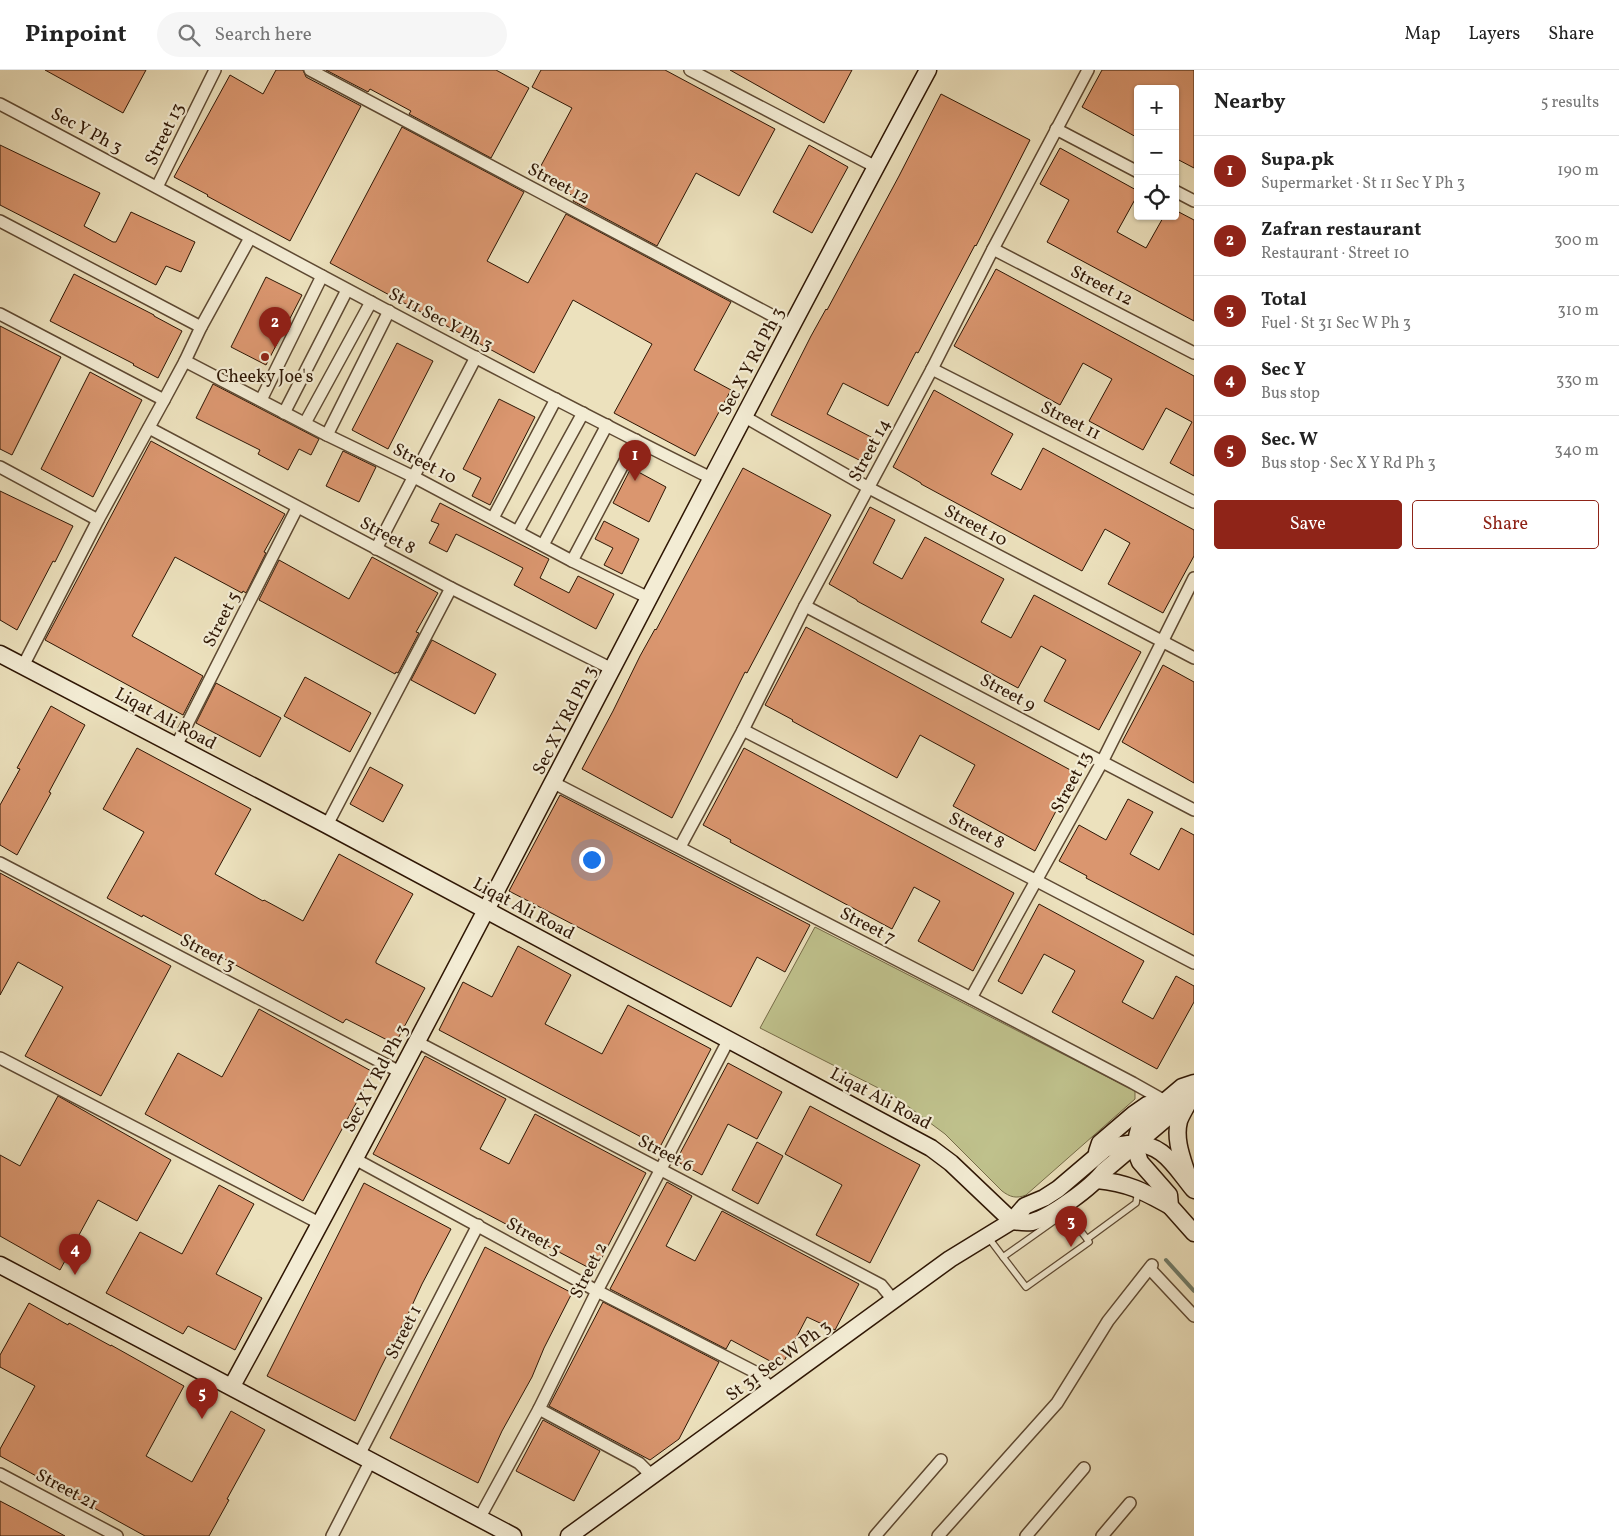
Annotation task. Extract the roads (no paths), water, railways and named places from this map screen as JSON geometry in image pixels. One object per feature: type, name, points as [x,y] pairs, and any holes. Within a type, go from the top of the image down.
[{"type":"street","name":"Street 13","points":[[157,186],[215,70]]},
{"type":"street","name":"Street 12","points":[[310,70],[792,326]]},
{"type":"street","points":[[690,70],[876,167]]},
{"type":"street","name":"Sec X Y Rd Ph 3","points":[[232,1386],[355,1159],[554,783],[711,478],[928,70]]},
{"type":"street","name":"Street 14","points":[[680,847],[1088,70]]},
{"type":"street","name":"Sec Y Ph 3","points":[[0,104],[157,186]]},
{"type":"street","points":[[1056,129],[1134,170]]},
{"type":"street","name":"St 11 Sec Y Ph 3","points":[[157,186],[347,290],[711,478]]},
{"type":"street","points":[[1179,193],[1194,201]]},
{"type":"street","points":[[0,221],[201,327]]},
{"type":"street","points":[[23,666],[98,520],[250,238]]},
{"type":"street","name":"Street 12","points":[[993,249],[1194,352]]},
{"type":"street","points":[[261,400],[322,276]]},
{"type":"street","points":[[284,413],[347,290]]},
{"type":"street","points":[[305,423],[371,302]]},
{"type":"street","points":[[327,435],[389,311]]},
{"type":"street","points":[[0,314],[164,400]]},
{"type":"street","points":[[376,549],[476,356]]},
{"type":"street","name":"Street 10","points":[[185,361],[649,598]]},
{"type":"street","name":"Street 11","points":[[932,369],[1194,502]]},
{"type":"street","points":[[493,518],[556,398]]},
{"type":"street","points":[[518,531],[583,413]]},
{"type":"street","name":"Street 10","points":[[745,417],[869,488],[1194,658]]},
{"type":"street","points":[[543,545],[607,425]]},
{"type":"street","name":"Street 8","points":[[149,428],[376,549],[612,670]]},
{"type":"street","points":[[572,560],[636,440]]},
{"type":"street","points":[[0,467],[98,520]]},
{"type":"street","name":"Street 5","points":[[176,746],[298,508]]},
{"type":"street","name":"Street 13","points":[[971,998],[1102,762],[1194,578]]},
{"type":"street","points":[[327,824],[451,588]]},
{"type":"street","name":"Street 9","points":[[806,606],[1194,810]]},
{"type":"street","name":"Liqat Ali Road","points":[[0,654],[327,824],[931,1148],[951,1162],[1012,1221]]},
{"type":"street","name":"Street 8","points":[[743,730],[1037,880],[1194,963]]},
{"type":"street","name":"Street 7","points":[[554,783],[971,998],[1133,1083],[1164,1102]]},
{"type":"street","name":"Street 3","points":[[0,863],[400,1072]]},
{"type":"street","name":"Street 2","points":[[480,1517],[539,1409],[597,1291],[730,1039]]},
{"type":"street","name":"Street 6","points":[[416,1042],[881,1285],[894,1301]]},
{"type":"street","points":[[0,1058],[320,1224]]},
{"type":"street","points":[[1170,1206],[1169,1195],[1140,1162],[1136,1144],[1143,1120],[1182,1087],[1193,1090]]},
{"type":"street","points":[[1136,1144],[1193,1090]]},
{"type":"street","points":[[1192,1187],[1181,1156],[1178,1136],[1179,1120],[1193,1090]]},
{"type":"street","points":[[1096,1157],[1100,1143],[1134,1114],[1148,1105],[1164,1102]]},
{"type":"street","points":[[1136,1144],[1158,1149],[1170,1160],[1192,1187]]},
{"type":"street","name":"St 31 Sec W Ph 3","points":[[1012,1221],[1029,1222],[1038,1220],[1064,1209],[1136,1144]]},
{"type":"street","name":"St 31 Sec W Ph 3","points":[[570,1536],[950,1259],[1012,1221],[1025,1206],[1044,1198],[1058,1189],[1105,1149],[1111,1146],[1136,1144]]},
{"type":"street","name":"Street 5","points":[[355,1159],[597,1291],[757,1373],[772,1390]]},
{"type":"street","points":[[1097,1180],[1138,1188],[1170,1206],[1194,1233]]},
{"type":"street","name":"Street 1","points":[[332,1536],[365,1458],[478,1225]]},
{"type":"street","points":[[0,1265],[513,1536]]},
{"type":"street","points":[[938,1536],[1057,1403],[1108,1321],[1151,1267],[1194,1316]]},
{"type":"street","points":[[539,1409],[639,1463],[652,1476]]},
{"type":"street","points":[[875,1536],[941,1460]]},
{"type":"street","points":[[1026,1536],[1084,1468]]},
{"type":"street","name":"Street 21","points":[[0,1474],[117,1536]]},
{"type":"street","points":[[1102,1536],[1130,1503]]},
{"type":"lane","points":[[1087,1239],[1136,1203],[1138,1188]]},
{"type":"lane","points":[[987,1236],[1003,1257],[1026,1287],[1089,1242],[1064,1209],[1003,1257]]},
{"type":"waterway","points":[[1166,1260],[1194,1291]]},
{"type":"place","name":"Zafran restaurant","points":[[275,348]]},
{"type":"place","name":"Cheeky Joe's","points":[[265,357]]},
{"type":"place","name":"Supa.pk","points":[[635,481]]},
{"type":"place","name":"Total","points":[[1071,1247]]},
{"type":"place","name":"Sec Y","points":[[75,1275]]},
{"type":"place","name":"Sec. W","points":[[202,1419]]}]
